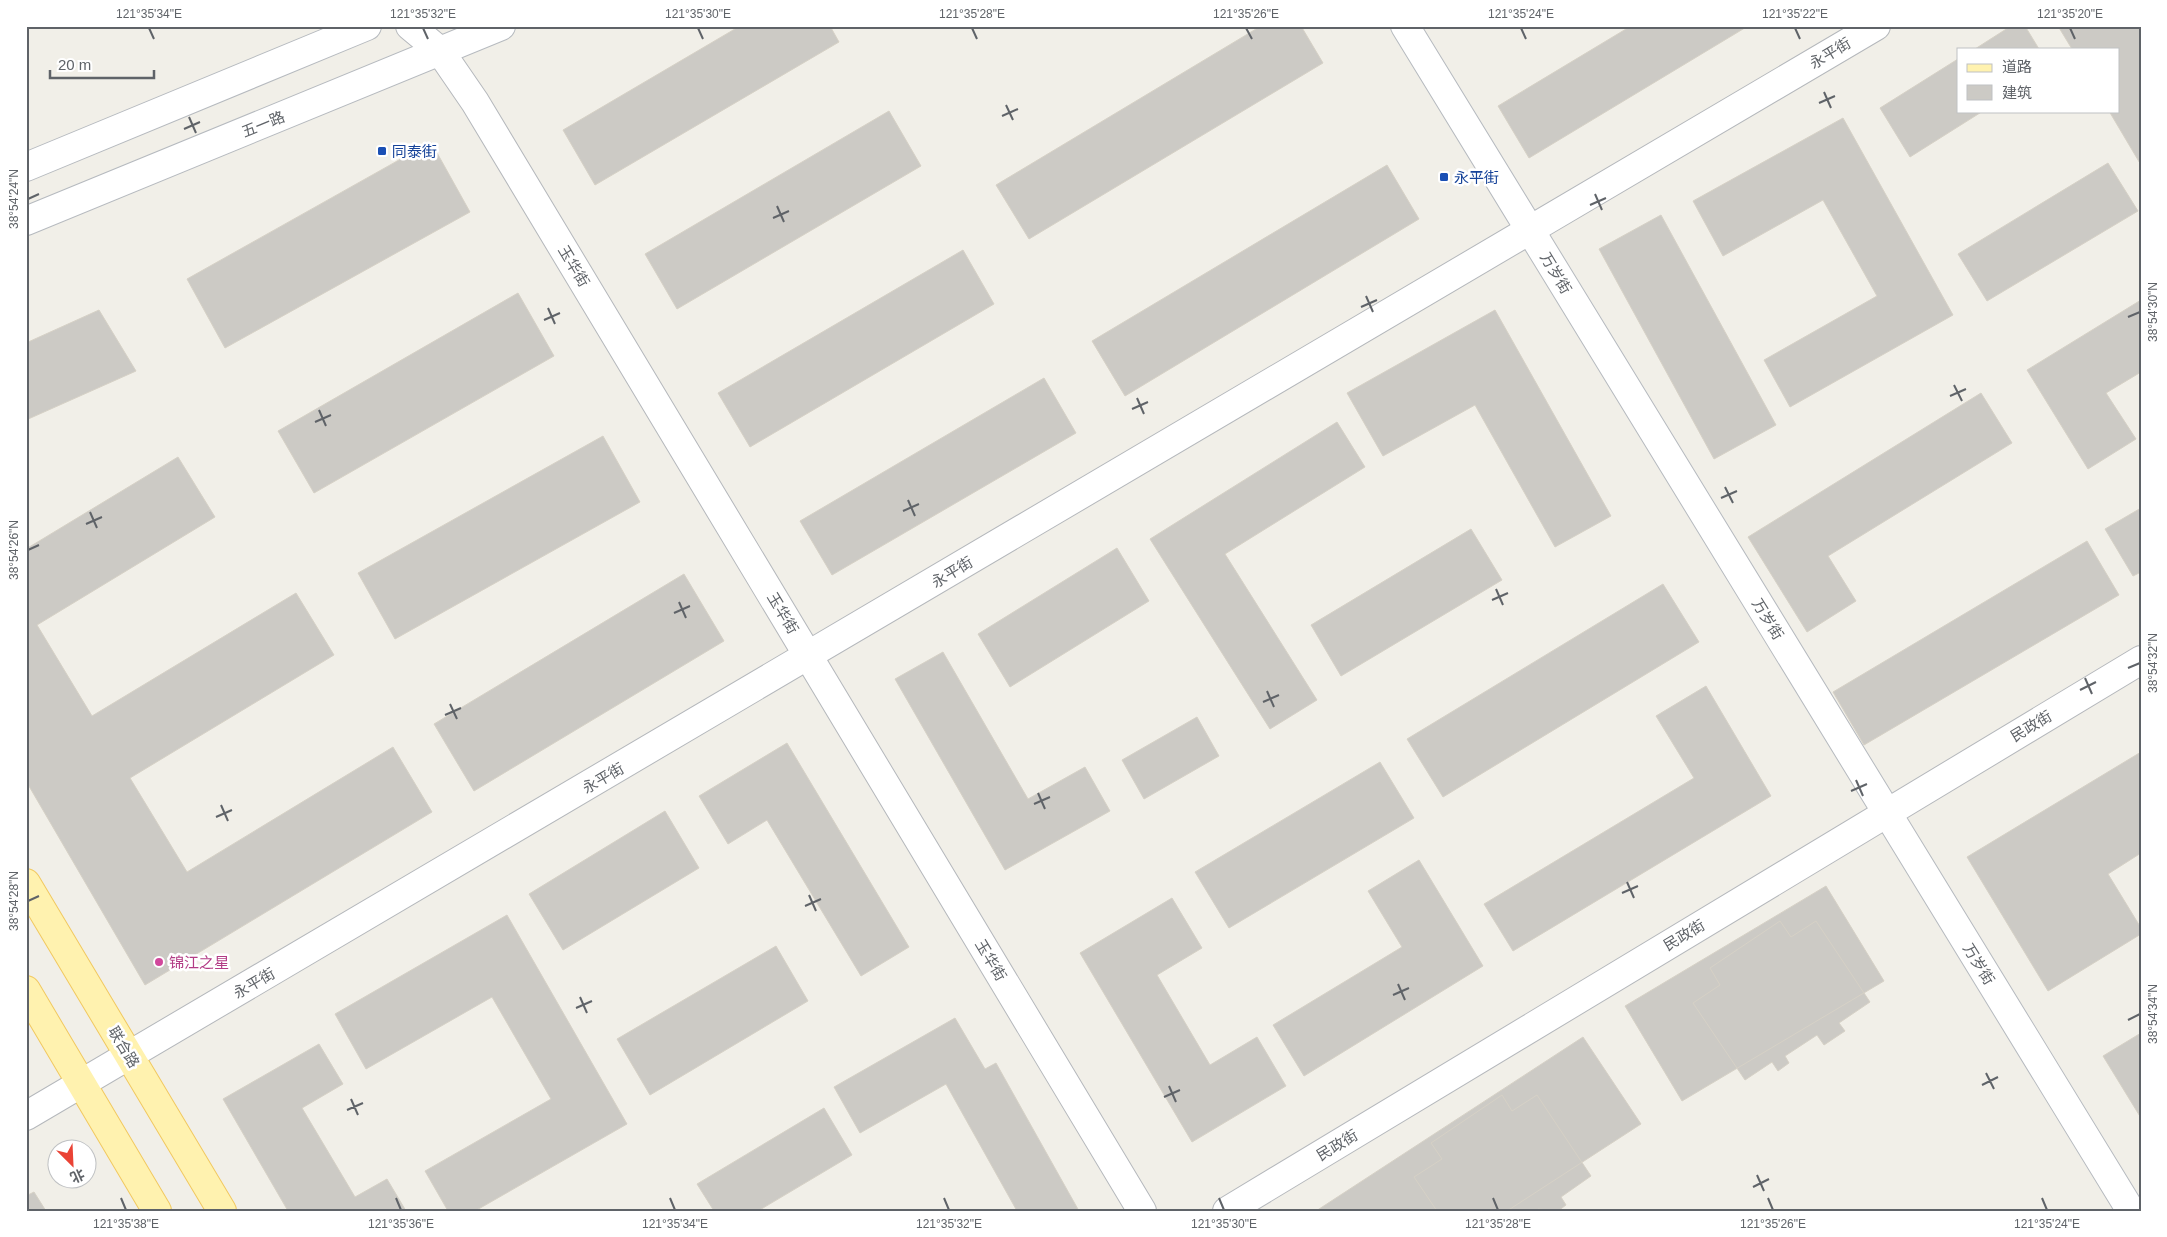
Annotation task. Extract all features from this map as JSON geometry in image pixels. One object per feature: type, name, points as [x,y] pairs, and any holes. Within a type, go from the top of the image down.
[{"type":"main road","name":"联合路","points":[[26,882],[222,1211]]},
{"type":"main road","points":[[26,990],[157,1211]]},
{"type":"street","points":[[26,167],[367,26]]},
{"type":"street","name":"玉华街","points":[[410,26],[440,51],[475,102],[1142,1211]]},
{"type":"street","name":"五一路","points":[[26,221],[501,26]]},
{"type":"street","name":"万岁街","points":[[1405,26],[2131,1211]]},
{"type":"street","name":"永平街","points":[[26,1116],[1876,26]]},
{"type":"street","name":"民政街","points":[[1227,1211],[2141,660]]},
{"type":"building","points":[[740,26],[830,26],[839,42],[595,185],[563,130]]},
{"type":"building","points":[[1261,26],[1301,26],[1323,63],[1029,239],[996,185]]},
{"type":"building","points":[[1631,26],[1748,26],[1529,158],[1498,106]]},
{"type":"building","points":[[2011,26],[2025,26],[2038,48],[1977,48]]},
{"type":"building","points":[[2058,26],[2141,26],[2141,165],[2110,112],[2120,112],[2120,48],[2071,48]]},
{"type":"building","points":[[1957,60],[1957,112],[1981,112],[1910,157],[1880,108]]},
{"type":"building","points":[[889,111],[921,166],[677,309],[645,254]]},
{"type":"building","points":[[1843,118],[1953,315],[1790,407],[1764,360],[1877,296],[1823,200],[1723,256],[1693,201]]},
{"type":"building","points":[[431,142],[470,212],[225,348],[187,279]]},
{"type":"building","points":[[2108,163],[2138,211],[1987,301],[1958,254]]},
{"type":"building","points":[[1387,165],[1419,219],[1125,396],[1092,341]]},
{"type":"building","points":[[1661,215],[1776,425],[1714,459],[1599,249]]},
{"type":"building","points":[[963,250],[994,304],[750,447],[718,393]]},
{"type":"building","points":[[518,293],[554,356],[314,493],[278,431]]},
{"type":"building","points":[[2141,300],[2141,372],[2106,393],[2136,439],[2088,469],[2027,370]]},
{"type":"building","points":[[99,310],[136,371],[26,420],[26,343]]},
{"type":"building","points":[[1495,310],[1611,516],[1555,547],[1475,405],[1383,456],[1347,393]]},
{"type":"building","points":[[1044,378],[1076,433],[832,575],[800,521]]},
{"type":"building","points":[[1981,393],[2012,443],[1828,556],[1856,601],[1807,632],[1748,537]]},
{"type":"building","points":[[1337,422],[1365,467],[1225,554],[1317,700],[1270,729],[1150,539]]},
{"type":"building","points":[[603,436],[640,502],[395,639],[358,573]]},
{"type":"building","points":[[178,457],[215,517],[37,625],[92,716],[296,593],[334,655],[130,778],[187,872],[393,747],[432,812],[145,985],[26,781],[26,549]]},
{"type":"building","points":[[2141,508],[2141,572],[2133,576],[2105,529]]},
{"type":"building","points":[[1471,529],[1502,580],[1341,676],[1311,625]]},
{"type":"building","points":[[2087,541],[2119,595],[1864,745],[1833,692]]},
{"type":"building","points":[[1117,548],[1149,601],[1010,687],[978,634]]},
{"type":"building","points":[[684,574],[724,641],[474,791],[434,724]]},
{"type":"building","points":[[1663,584],[1699,642],[1443,797],[1407,739]]},
{"type":"building","points":[[943,652],[1028,799],[1085,767],[1110,811],[1005,870],[895,679]]},
{"type":"building","points":[[1706,686],[1771,796],[1513,951],[1484,904],[1694,778],[1656,716]]},
{"type":"building","points":[[1197,717],[1219,756],[1144,799],[1122,760]]},
{"type":"building","points":[[787,743],[909,947],[861,976],[767,820],[728,844],[699,796]]},
{"type":"building","points":[[2141,752],[2141,853],[2108,874],[2141,928],[2141,934],[2048,991],[1967,857]]},
{"type":"building","points":[[1380,762],[1414,818],[1229,928],[1195,872]]},
{"type":"building","points":[[665,811],[699,868],[563,950],[529,894]]},
{"type":"building","points":[[1419,860],[1483,966],[1304,1076],[1273,1025],[1402,947],[1368,891]]},
{"type":"building","points":[[1826,886],[1884,981],[1682,1101],[1625,1006]]},
{"type":"building","points":[[1172,898],[1202,948],[1157,975],[1210,1065],[1257,1037],[1286,1086],[1192,1142],[1080,953]]},
{"type":"building","points":[[507,915],[627,1124],[475,1211],[448,1211],[425,1171],[551,1099],[492,997],[366,1069],[335,1014]]},
{"type":"building","points":[[1780,921],[1791,937],[1816,921],[1870,1002],[1839,1023],[1845,1031],[1824,1045],[1817,1035],[1785,1056],[1789,1063],[1778,1071],[1772,1062],[1745,1080],[1693,1003],[1720,985],[1710,968]]},
{"type":"building","points":[[776,946],[808,1001],[650,1095],[617,1039]]},
{"type":"building","points":[[955,1018],[985,1069],[996,1063],[1079,1211],[1017,1211],[946,1084],[860,1133],[834,1087]]},
{"type":"building","points":[[2141,1033],[2141,1118],[2103,1056]]},
{"type":"building","points":[[1583,1037],[1641,1124],[1507,1211],[1316,1211]]},
{"type":"building","points":[[319,1044],[343,1084],[302,1108],[355,1197],[387,1179],[406,1211],[288,1211],[223,1099]]},
{"type":"building","points":[[1502,1095],[1512,1111],[1537,1095],[1591,1176],[1561,1197],[1566,1205],[1558,1211],[1538,1209],[1536,1211],[1437,1211],[1414,1177],[1442,1159],[1431,1143]]},
{"type":"building","points":[[824,1108],[852,1155],[758,1211],[714,1211],[697,1184]]},
{"type":"building","points":[[34,1192],[46,1211],[26,1211],[26,1196]]},
{"type":"place","name":"同泰街","points":[[382,151]]},
{"type":"place","name":"永平街","points":[[1444,177]]},
{"type":"place","name":"锦江之星","points":[[159,962]]}]
